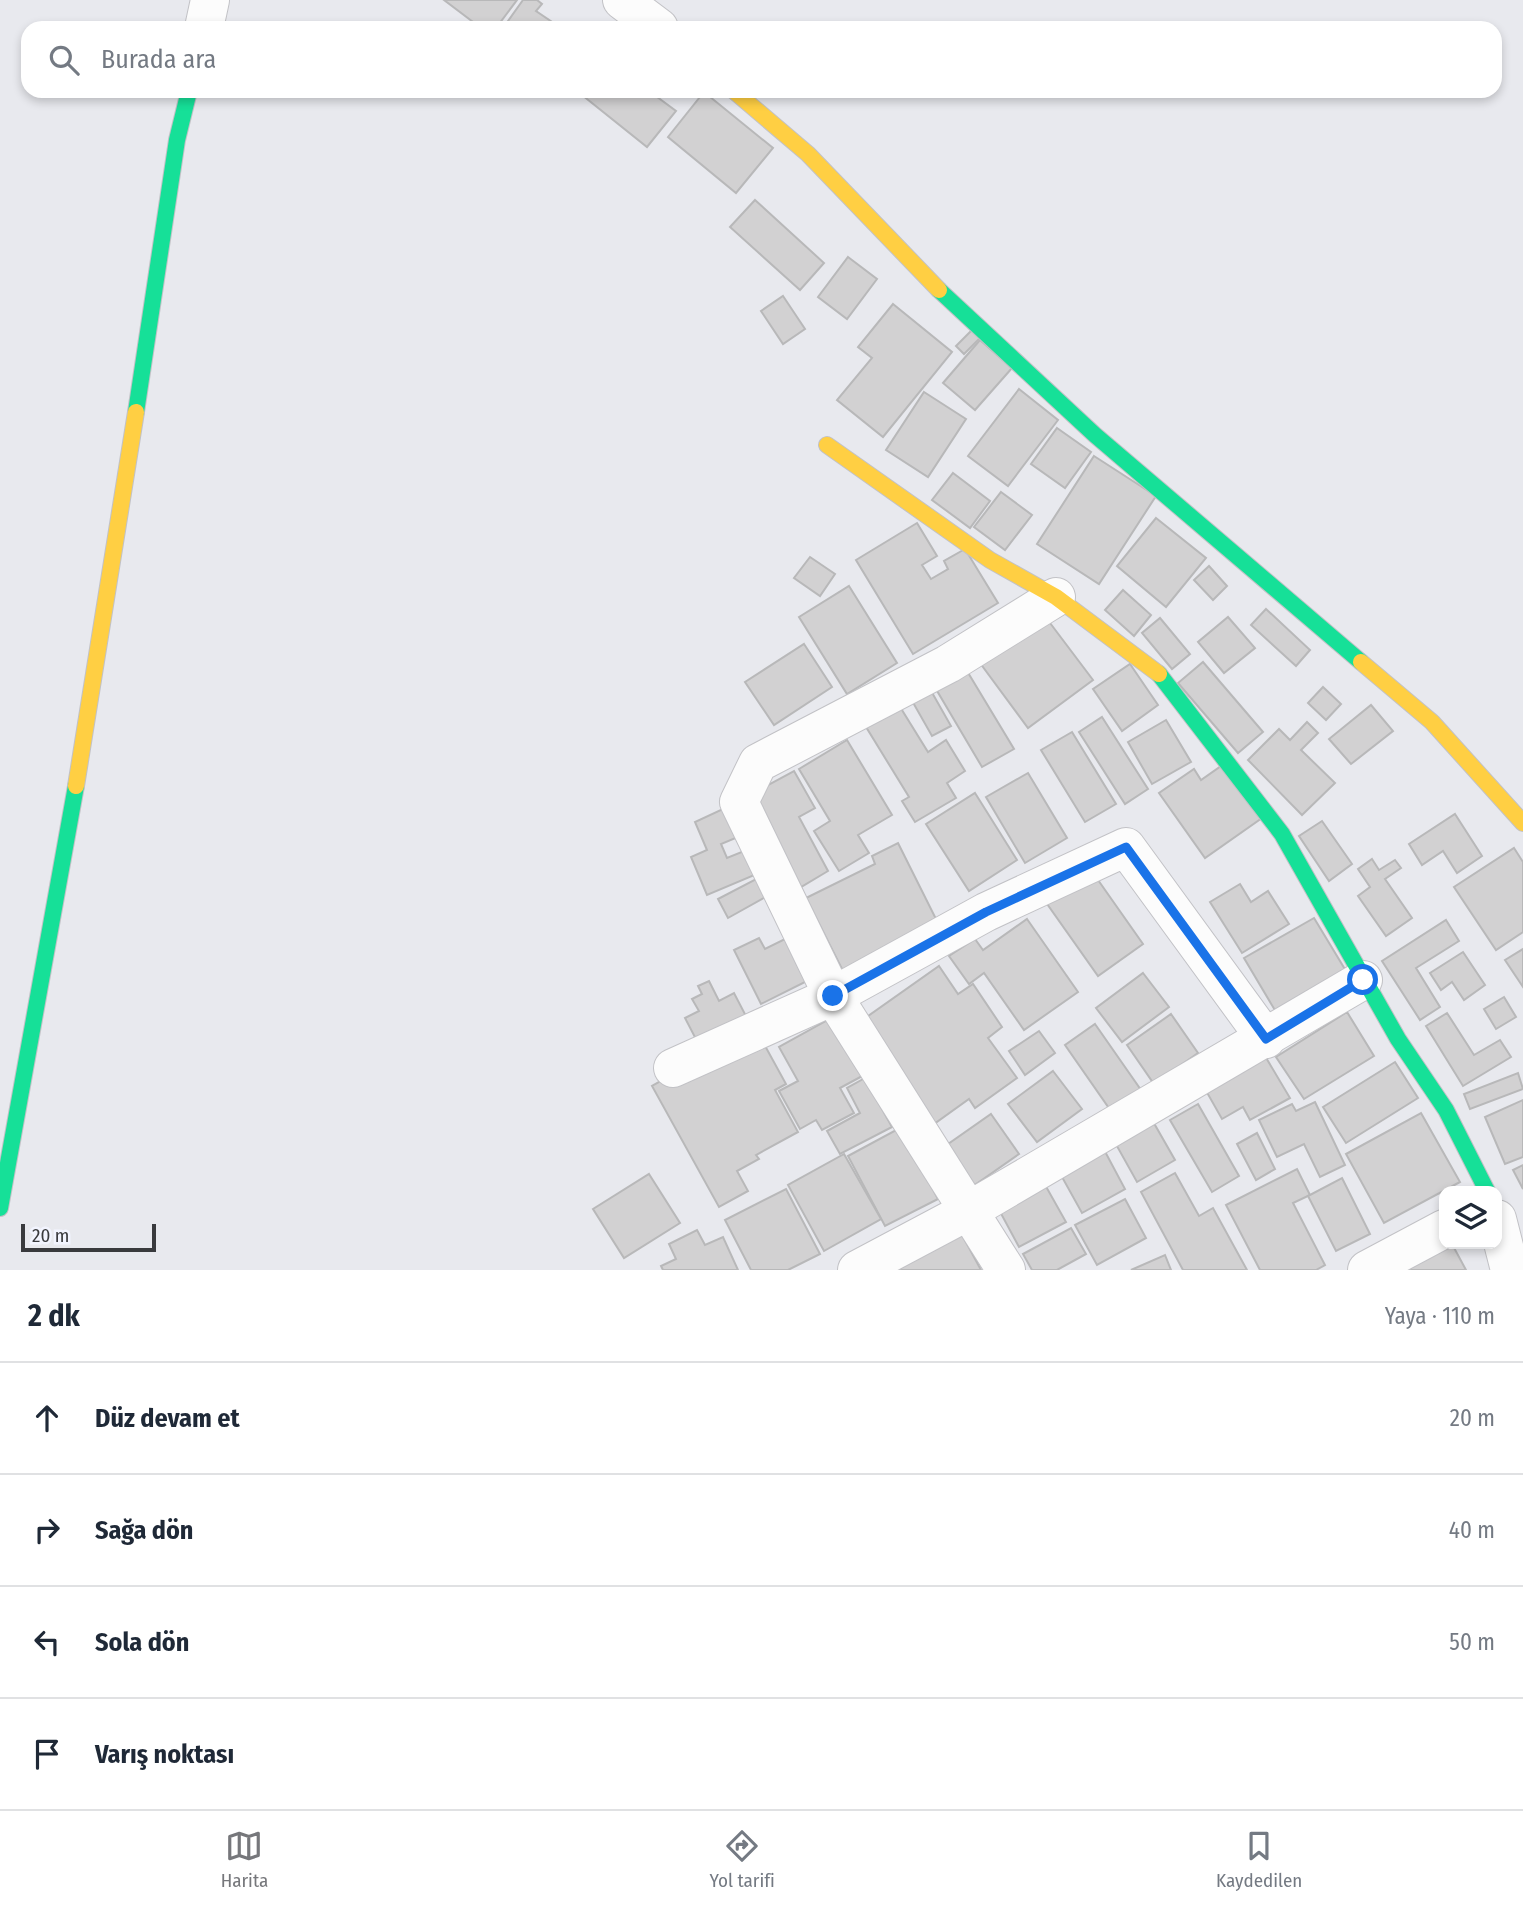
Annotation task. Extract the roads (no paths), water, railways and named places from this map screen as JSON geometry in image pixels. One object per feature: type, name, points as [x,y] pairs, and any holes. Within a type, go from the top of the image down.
[{"type":"street","points":[[206,21],[211,0]]},
{"type":"street","points":[[622,0],[650,21]]},
{"type":"street","points":[[0,1208],[96,674],[177,140],[187,98]]},
{"type":"street","points":[[742,98],[808,154],[953,305],[1095,435],[1432,722],[1523,823]]},
{"type":"street","points":[[828,445],[990,560],[1056,597],[1157,672],[1282,834],[1363,980],[1446,1110],[1484,1186]]},
{"type":"street","points":[[1006,1270],[833,996],[739,802],[758,763],[948,664],[1056,597]]},
{"type":"street","points":[[673,1068],[833,996],[986,912],[1126,847],[1266,1039]]},
{"type":"street","points":[[857,1270],[970,1210],[1363,980]]},
{"type":"street","points":[[1367,1270],[1439,1232]]},
{"type":"street","points":[[1502,1239],[1510,1270]]}]
